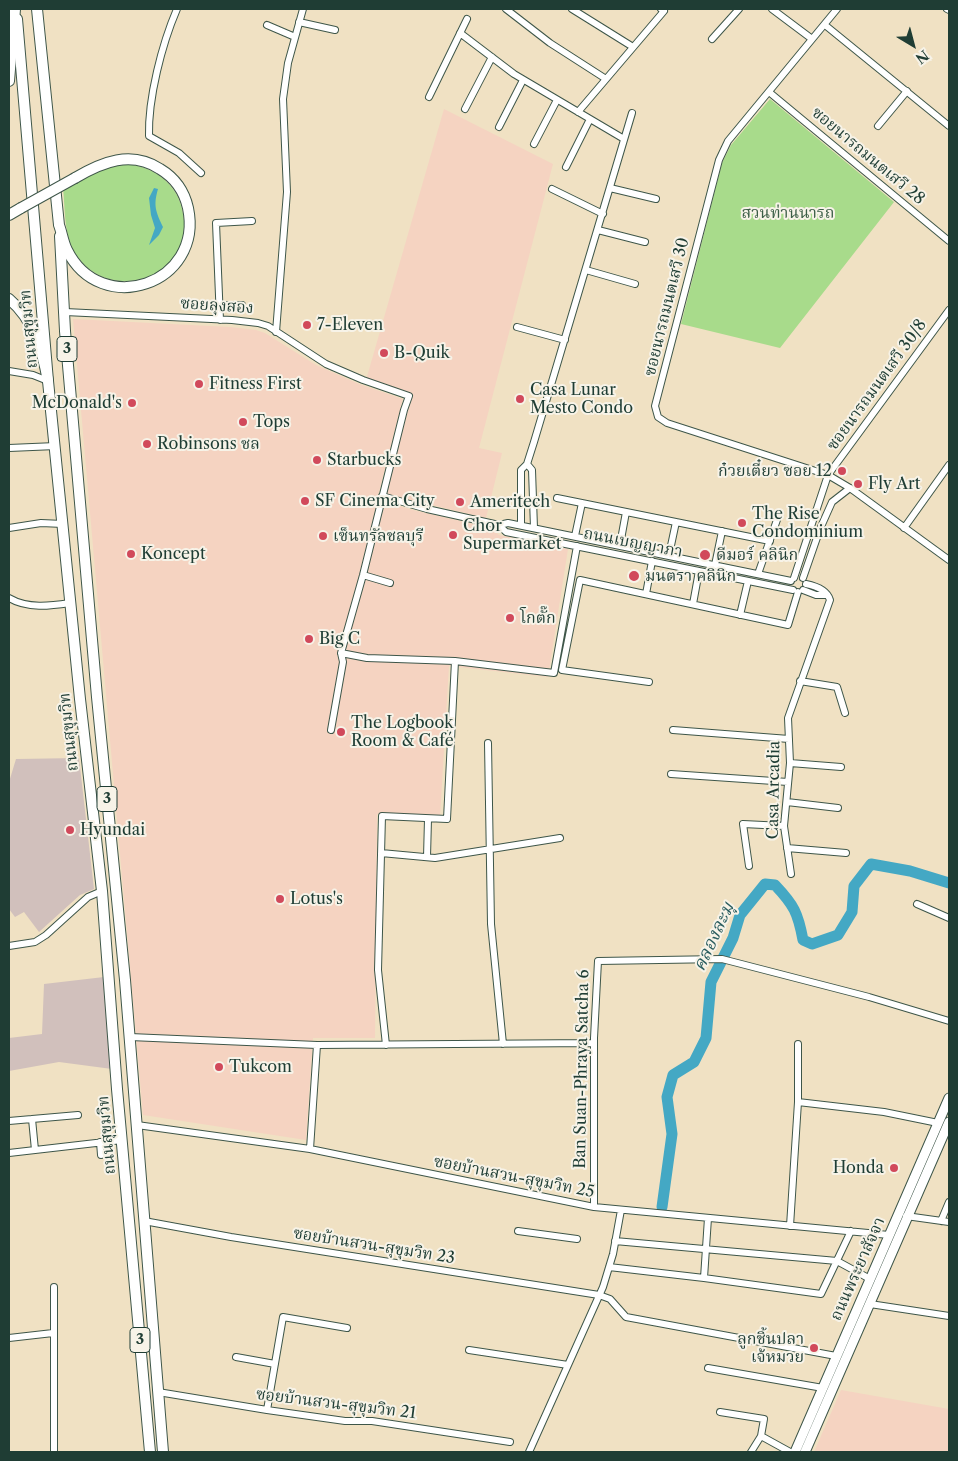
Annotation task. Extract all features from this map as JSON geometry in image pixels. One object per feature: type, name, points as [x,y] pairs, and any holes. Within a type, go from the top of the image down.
[{"type":"main road","name":"ถนนสุขุมวิท","points":[[37,9],[59,225],[64,312],[86,572],[130,1037],[163,1452]]},
{"type":"main road","name":"ถนนสุขุมวิท","points":[[14,13],[70,603],[102,891],[150,1452]]},
{"type":"main road","points":[[9,80],[14,13]]},
{"type":"main road","points":[[9,215],[75,178],[105,163],[122,158],[140,160],[156,166],[174,179],[184,196],[190,218],[190,232],[187,243],[178,260],[168,272],[157,280],[132,287],[114,286],[98,281],[83,271],[67,250],[59,225]]},
{"type":"main road","points":[[9,299],[20,310],[36,335],[41,346],[48,381]]},
{"type":"main road","points":[[68,575],[77,569],[86,572]]},
{"type":"main road","name":"ถนนพระยาสัจจา","points":[[795,1452],[949,1098]]},
{"type":"main road","name":"ถนนพระยาสัจจา","points":[[806,1452],[949,1122]]},
{"type":"main road","points":[[130,1228],[145,1224]]},
{"type":"street","points":[[177,9],[166,37],[151,101],[148,118],[149,136],[179,153],[201,173]]},
{"type":"street","points":[[276,332],[286,192],[283,99],[288,63],[303,9]]},
{"type":"street","points":[[506,9],[550,43],[606,79]]},
{"type":"street","points":[[572,9],[633,47]]},
{"type":"street","points":[[578,112],[664,11],[661,9]]},
{"type":"street","points":[[712,39],[738,9]]},
{"type":"street","points":[[772,9],[812,39]]},
{"type":"street","name":"ซอยนารถมนตเสวี 30","points":[[837,9],[728,141],[719,160],[656,406],[658,417],[667,423],[828,475],[850,488],[949,560]]},
{"type":"street","points":[[429,97],[467,19]]},
{"type":"street","points":[[299,22],[335,30]]},
{"type":"street","points":[[267,25],[295,37]]},
{"type":"street","points":[[825,25],[949,126]]},
{"type":"street","points":[[460,33],[523,80],[624,139]]},
{"type":"street","points":[[465,109],[492,58]]},
{"type":"street","points":[[499,127],[523,80]]},
{"type":"street","name":"ซอยนารถมนตเสวี 28","points":[[769,92],[948,237]]},
{"type":"street","points":[[878,126],[907,92]]},
{"type":"street","points":[[534,144],[557,100]]},
{"type":"street","points":[[521,525],[521,470],[527,464],[632,113]]},
{"type":"street","points":[[566,167],[590,119]]},
{"type":"street","points":[[610,188],[656,199]]},
{"type":"street","points":[[552,189],[603,214]]},
{"type":"street","points":[[220,320],[216,223],[252,222]]},
{"type":"street","points":[[598,230],[645,242]]},
{"type":"street","points":[[586,270],[635,284]]},
{"type":"street","points":[[220,305],[242,305]]},
{"type":"street","name":"ซอยนารถมนตเสวี 30/8","points":[[792,579],[828,475],[949,310]]},
{"type":"street","name":"ซอยลุงสอง","points":[[64,312],[258,323],[276,332],[326,364],[362,380],[409,396],[382,496]]},
{"type":"street","points":[[517,327],[565,340]]},
{"type":"street","points":[[9,371],[33,375],[48,381]]},
{"type":"street","points":[[9,448],[56,446]]},
{"type":"street","points":[[527,464],[532,470],[534,528]]},
{"type":"street","points":[[904,528],[949,464]]},
{"type":"street","points":[[649,682],[562,670],[580,580],[788,624],[820,529],[832,502],[850,488]]},
{"type":"street","points":[[330,730],[343,662],[341,653],[363,575],[382,496]]},
{"type":"street","name":"ถนนเบญญาภา","points":[[382,496],[428,509],[499,525],[508,523],[521,525],[758,574],[792,579],[799,576],[801,587],[748,581],[506,532],[499,525]]},
{"type":"street","points":[[557,498],[770,541]]},
{"type":"street","points":[[575,536],[582,503]]},
{"type":"street","points":[[620,545],[626,512]]},
{"type":"street","points":[[758,574],[778,517]]},
{"type":"street","points":[[669,555],[676,522]]},
{"type":"street","points":[[9,528],[41,523],[63,524]]},
{"type":"street","points":[[811,525],[820,529]]},
{"type":"street","points":[[715,565],[722,531]]},
{"type":"street","points":[[590,549],[592,540]]},
{"type":"street","points":[[341,653],[366,658],[455,661],[554,673],[577,546]]},
{"type":"street","points":[[685,568],[687,559]]},
{"type":"street","points":[[646,594],[652,561]]},
{"type":"street","points":[[693,604],[699,571]]},
{"type":"street","points":[[363,575],[390,583]]},
{"type":"street","points":[[792,579],[790,586],[801,587]]},
{"type":"street","points":[[740,615],[748,581]]},
{"type":"street","name":"Casa Arcadia","points":[[791,874],[784,826],[790,763],[788,718],[830,600],[829,596],[819,587],[801,587]]},
{"type":"street","points":[[10,600],[44,607],[70,603]]},
{"type":"street","points":[[386,1044],[378,970],[382,816],[447,819],[455,661]]},
{"type":"street","points":[[800,682],[837,687],[845,713]]},
{"type":"street","points":[[673,730],[789,739]]},
{"type":"street","points":[[488,743],[491,924],[503,1044]]},
{"type":"street","points":[[790,763],[841,767]]},
{"type":"street","points":[[671,774],[788,782]]},
{"type":"street","points":[[786,802],[838,808]]},
{"type":"street","points":[[427,857],[428,818]]},
{"type":"street","points":[[749,866],[744,824],[784,826]]},
{"type":"street","points":[[381,853],[435,858],[560,838]]},
{"type":"street","points":[[787,848],[846,853]]},
{"type":"street","points":[[9,946],[35,942],[46,935],[88,897],[102,891]]},
{"type":"street","points":[[917,904],[949,918]]},
{"type":"street","name":"Ban Suan-Phraya Satcha 6","points":[[594,1207],[594,1043],[598,962],[716,959],[730,961],[869,997],[949,1021]]},
{"type":"street","points":[[130,1037],[317,1045],[594,1043]]},
{"type":"street","points":[[790,1226],[798,1102],[798,1044]]},
{"type":"street","points":[[310,1149],[317,1045]]},
{"type":"street","points":[[798,1102],[884,1112],[938,1123]]},
{"type":"street","points":[[9,1121],[78,1115]]},
{"type":"street","points":[[32,1119],[35,1150]]},
{"type":"street","name":"ซอยบ้านสวน-สุขุมวิท 25","points":[[137,1125],[310,1149],[594,1207],[889,1235]]},
{"type":"street","points":[[9,1153],[122,1140]]},
{"type":"street","points":[[100,1142],[101,1155]]},
{"type":"street","points":[[940,1221],[949,1202]]},
{"type":"street","points":[[529,1452],[599,1296],[622,1210]]},
{"type":"street","points":[[898,1215],[949,1222]]},
{"type":"street","points":[[704,1278],[708,1218]]},
{"type":"street","name":"ซอยบ้านสวน-สุขุมวิท 23","points":[[145,1224],[599,1296]]},
{"type":"street","points":[[518,1231],[576,1239]]},
{"type":"street","points":[[608,1268],[704,1278],[821,1294],[851,1231]]},
{"type":"street","points":[[615,1241],[837,1261],[870,1279]]},
{"type":"street","points":[[54,1287],[54,1452]]},
{"type":"street","points":[[599,1296],[610,1299],[626,1317],[836,1356]]},
{"type":"street","points":[[870,1304],[949,1316]]},
{"type":"street","points":[[267,1410],[283,1317],[347,1328]]},
{"type":"street","points":[[9,1338],[53,1333]]},
{"type":"street","points":[[469,1350],[568,1365]]},
{"type":"street","points":[[236,1357],[275,1364]]},
{"type":"street","points":[[708,1368],[823,1388]]},
{"type":"street","name":"ซอยบ้านสวน-สุขุมวิท 21","points":[[158,1392],[267,1410],[345,1421],[372,1421],[510,1442]]},
{"type":"street","points":[[720,1412],[764,1419],[761,1436],[751,1452]]},
{"type":"street","points":[[761,1436],[790,1452]]},
{"type":"shaded area","points":[[444,109],[553,164],[479,448],[502,453],[486,518],[386,494],[411,396],[366,380]]},
{"type":"shaded area","points":[[73,319],[230,327],[265,333],[316,365],[359,384],[403,399],[377,500],[491,528],[499,535],[568,549],[548,677],[449,666],[440,817],[377,814],[375,1038],[313,1038],[306,1140],[143,1115]]},
{"type":"shaded area","points":[[79,758],[94,889],[80,895],[39,932],[24,912],[15,917],[9,909],[9,782],[16,759]]},
{"type":"shaded area","points":[[104,977],[112,1069],[59,1062],[9,1071],[9,1038],[42,1034],[44,984]]},
{"type":"shaded area","points":[[841,1390],[949,1409],[949,1452],[814,1452]]},
{"type":"green space","name":"สวนท่านนารถ","points":[[770,99],[894,202],[780,348],[681,324],[722,163],[731,145]]},
{"type":"green space","points":[[128,164],[153,172],[169,184],[179,200],[184,221],[181,243],[171,261],[156,273],[138,280],[119,281],[100,275],[83,264],[71,245],[66,225],[63,188],[105,168]]},
{"type":"water","points":[[154,188],[158,189],[156,209],[163,227],[159,235],[149,245],[155,228],[149,198]]},
{"type":"waterway","name":"คลองละมุ","points":[[662,1207],[672,1134],[667,1097],[673,1075],[694,1062],[706,1038],[711,982],[733,938],[740,915],[765,884],[775,885],[787,898],[797,916],[803,940],[812,944],[838,935],[852,912],[854,886],[871,864],[910,871],[949,883]]},
{"type":"place","name":"7-Eleven","points":[[307,325]]},
{"type":"place","name":"B-Quik","points":[[384,353]]},
{"type":"place","name":"Fitness First","points":[[199,384]]},
{"type":"place","name":"Casa Lunar Mesto Condo","points":[[520,399]]},
{"type":"place","name":"McDonald's","points":[[132,403]]},
{"type":"place","name":"Tops","points":[[243,422]]},
{"type":"place","name":"Robinsons ชล","points":[[147,444]]},
{"type":"place","name":"Starbucks","points":[[317,460]]},
{"type":"place","name":"ก๋วยเตี๋ยว ซอย 12","points":[[842,471]]},
{"type":"place","name":"Fly Art","points":[[858,484]]},
{"type":"place","name":"SF Cinema City","points":[[305,501]]},
{"type":"place","name":"Ameritech","points":[[460,502]]},
{"type":"place","name":"The Rise Condominium","points":[[742,523]]},
{"type":"place","name":"Chor Supermarket","points":[[453,535]]},
{"type":"place","name":"เซ็นทรัลชลบุรี","points":[[323,536]]},
{"type":"place","name":"Koncept","points":[[131,554]]},
{"type":"place","name":"ดีมอร์ คลินิก","points":[[705,555]]},
{"type":"place","name":"มนตรา คลินิก","points":[[634,576]]},
{"type":"place","name":"โกตั๊ก","points":[[510,618]]},
{"type":"place","name":"Big C","points":[[309,639]]},
{"type":"place","name":"The Logbook Room & Café","points":[[341,732]]},
{"type":"place","name":"Hyundai","points":[[70,830]]},
{"type":"place","name":"Lotus's","points":[[280,899]]},
{"type":"place","name":"Tukcom","points":[[219,1067]]},
{"type":"place","name":"Honda","points":[[894,1168]]},
{"type":"place","name":"ลูกชิ้นปลา เจ้หมวย","points":[[814,1348]]}]
